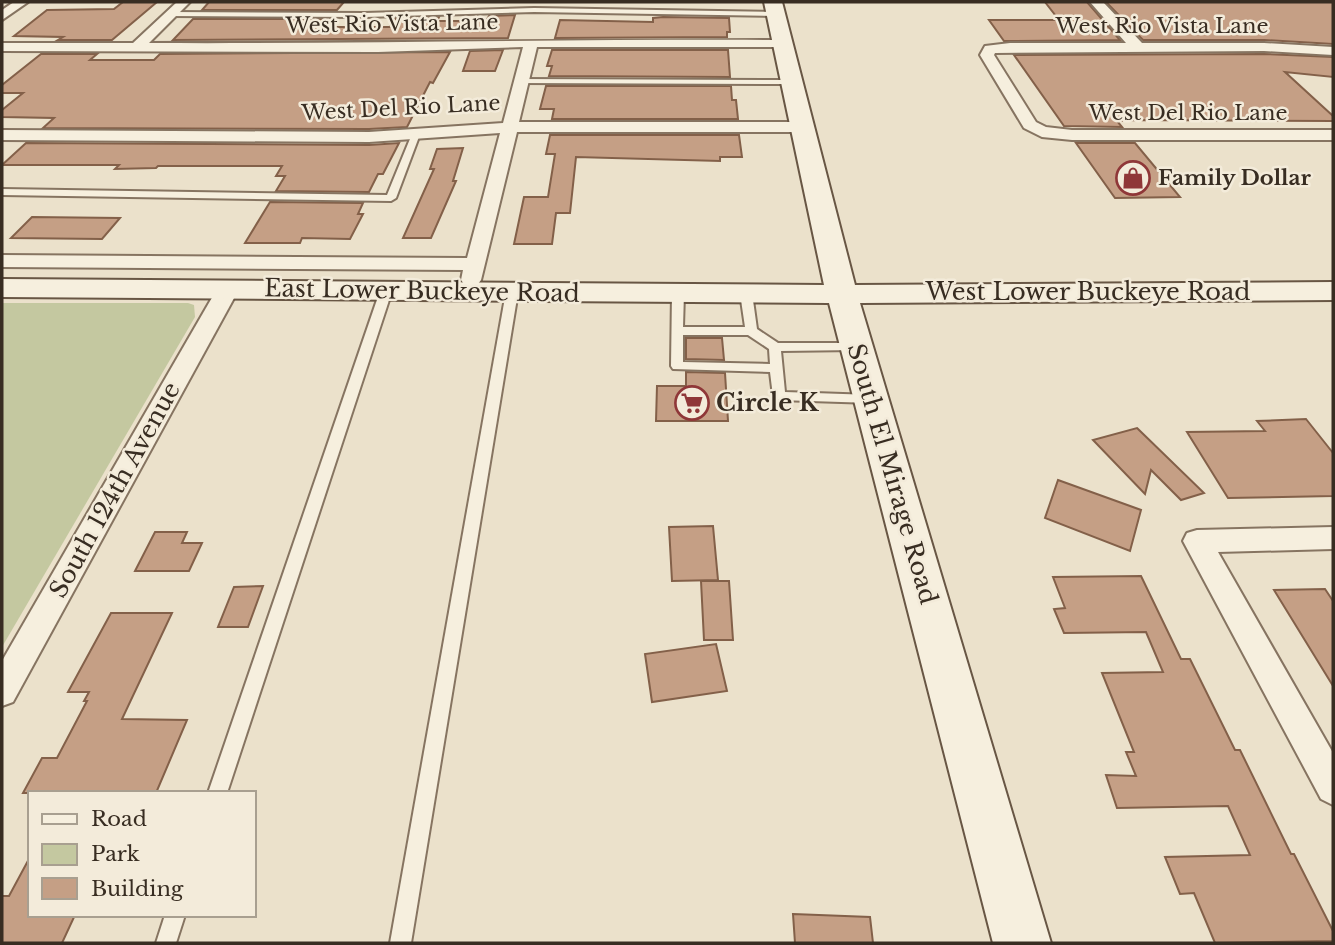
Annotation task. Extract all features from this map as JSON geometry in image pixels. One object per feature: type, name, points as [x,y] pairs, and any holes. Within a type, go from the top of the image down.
[{"type":"main road","name":"South El Mirage Road","points":[[774,8],[842,294],[1023,943]]},
{"type":"main road","name":"East Lower Buckeye Road","points":[[2,288],[386,291],[471,278],[512,292],[842,294]]},
{"type":"main road","name":"West Lower Buckeye Road","points":[[842,294],[1333,291]]},
{"type":"street","points":[[2,16],[22,2]]},
{"type":"street","points":[[137,47],[184,2]]},
{"type":"street","points":[[1096,2],[1138,47]]},
{"type":"street","points":[[2,261],[471,278],[531,43]]},
{"type":"street","name":"West Rio Vista Lane","points":[[2,47],[378,48],[531,43],[783,44]]},
{"type":"street","name":"West Rio Vista Lane","points":[[1042,132],[1027,121],[989,59],[987,52],[990,49],[1277,47],[1333,51]]},
{"type":"street","name":"West Del Rio Lane","points":[[2,135],[369,137],[510,126],[803,127]]},
{"type":"street","name":"West Del Rio Lane","points":[[1042,132],[1072,135],[1333,135]]},
{"type":"street","name":"South 124th Avenue","points":[[2,691],[228,289]]},
{"type":"street","points":[[1333,538],[1197,541],[1333,787]]},
{"type":"lane","points":[[172,14],[365,15],[774,8]]},
{"type":"lane","points":[[521,81],[792,82]]},
{"type":"lane","points":[[2,192],[391,198],[416,134]]},
{"type":"lane","points":[[218,791],[386,291]]},
{"type":"lane","points":[[400,943],[512,292]]},
{"type":"lane","points":[[678,293],[677,366],[776,368]]},
{"type":"lane","points":[[746,293],[751,331]]},
{"type":"lane","points":[[678,331],[751,331],[775,347],[856,346]]},
{"type":"lane","points":[[775,347],[779,396],[872,399]]},
{"type":"lane","points":[[166,943],[175,917]]},
{"type":"green space","points":[[2,303],[188,303],[194,305],[195,317],[2,647]]},
{"type":"building","points":[[123,2],[157,2],[112,40],[58,40],[63,37],[14,36],[47,10],[114,9]]},
{"type":"building","points":[[209,2],[344,2],[337,10],[202,10]]},
{"type":"building","points":[[1045,2],[1087,2],[1120,40],[1004,41],[989,20],[1059,20]]},
{"type":"building","points":[[1106,2],[1333,2],[1333,44],[1264,40],[1143,40]]},
{"type":"building","points":[[515,15],[508,38],[173,40],[193,19],[330,19],[325,27],[390,27],[394,19],[439,17],[437,21],[486,21],[489,16]]},
{"type":"building","points":[[653,18],[729,18],[730,32],[727,32],[727,37],[555,38],[560,20],[653,22]]},
{"type":"building","points":[[503,50],[495,71],[463,71],[470,51]]},
{"type":"building","points":[[552,50],[728,50],[730,77],[549,76],[552,66],[547,66]]},
{"type":"building","points":[[450,52],[433,83],[430,82],[407,127],[43,128],[54,118],[2,117],[2,110],[23,93],[2,93],[2,85],[41,54],[97,54],[90,60],[154,60],[160,54]]},
{"type":"building","points":[[1264,54],[1333,57],[1333,77],[1285,72],[1333,116],[1333,121],[1136,120],[1117,121],[1122,127],[1064,126],[1014,55]]},
{"type":"building","points":[[546,86],[731,86],[738,119],[552,119],[554,109],[540,109]]},
{"type":"building","points":[[550,135],[739,135],[742,157],[720,157],[720,161],[576,157],[570,213],[556,213],[552,244],[514,244],[524,197],[548,197],[555,154],[546,154]]},
{"type":"building","points":[[26,143],[399,143],[383,174],[378,174],[369,192],[276,191],[285,176],[276,176],[282,166],[158,166],[115,169],[119,165],[2,165]]},
{"type":"building","points":[[1076,143],[1135,143],[1180,197],[1115,198]]},
{"type":"building","points":[[463,148],[453,181],[456,181],[431,238],[403,238],[434,169],[430,169],[437,149]]},
{"type":"building","points":[[270,202],[363,203],[358,214],[363,214],[350,239],[302,238],[300,243],[245,243]]},
{"type":"building","points":[[32,217],[120,218],[102,239],[11,238]]},
{"type":"building","name":"Circle K","points":[[686,338],[722,338],[724,360],[686,359]]},
{"type":"building","name":"Circle K","points":[[686,372],[725,373],[728,421],[656,421],[657,386],[686,386]]},
{"type":"building","points":[[1306,419],[1333,453],[1333,496],[1228,498],[1187,432],[1265,431],[1257,421]]},
{"type":"building","points":[[1137,428],[1204,493],[1181,500],[1151,470],[1145,494],[1093,440]]},
{"type":"building","points":[[1058,480],[1141,510],[1130,551],[1045,518]]},
{"type":"building","points":[[713,526],[718,580],[672,581],[669,527]]},
{"type":"building","points":[[155,532],[187,532],[182,543],[202,543],[189,571],[135,571]]},
{"type":"building","points":[[1141,576],[1181,659],[1190,659],[1235,750],[1240,750],[1291,854],[1294,854],[1333,931],[1333,941],[1215,943],[1194,893],[1180,894],[1165,857],[1250,855],[1228,806],[1117,808],[1106,775],[1136,776],[1126,752],[1134,752],[1102,673],[1163,672],[1146,632],[1064,633],[1054,609],[1065,608],[1053,577]]},
{"type":"building","points":[[701,581],[729,581],[733,640],[704,640]]},
{"type":"building","points":[[263,586],[248,627],[218,627],[234,587]]},
{"type":"building","points":[[1325,589],[1333,601],[1333,686],[1274,590]]},
{"type":"building","points":[[111,613],[172,613],[122,719],[187,720],[157,791],[23,793],[42,758],[57,758],[87,701],[84,701],[89,692],[68,692]]},
{"type":"building","points":[[716,644],[727,691],[652,702],[645,654]]},
{"type":"building","points":[[28,861],[28,917],[74,917],[62,943],[2,943],[2,896],[9,896]]},
{"type":"building","points":[[793,914],[870,917],[873,943],[795,943]]},
{"type":"place","name":"Family Dollar","points":[[1133,178]]},
{"type":"place","name":"Circle K","points":[[692,403]]}]
